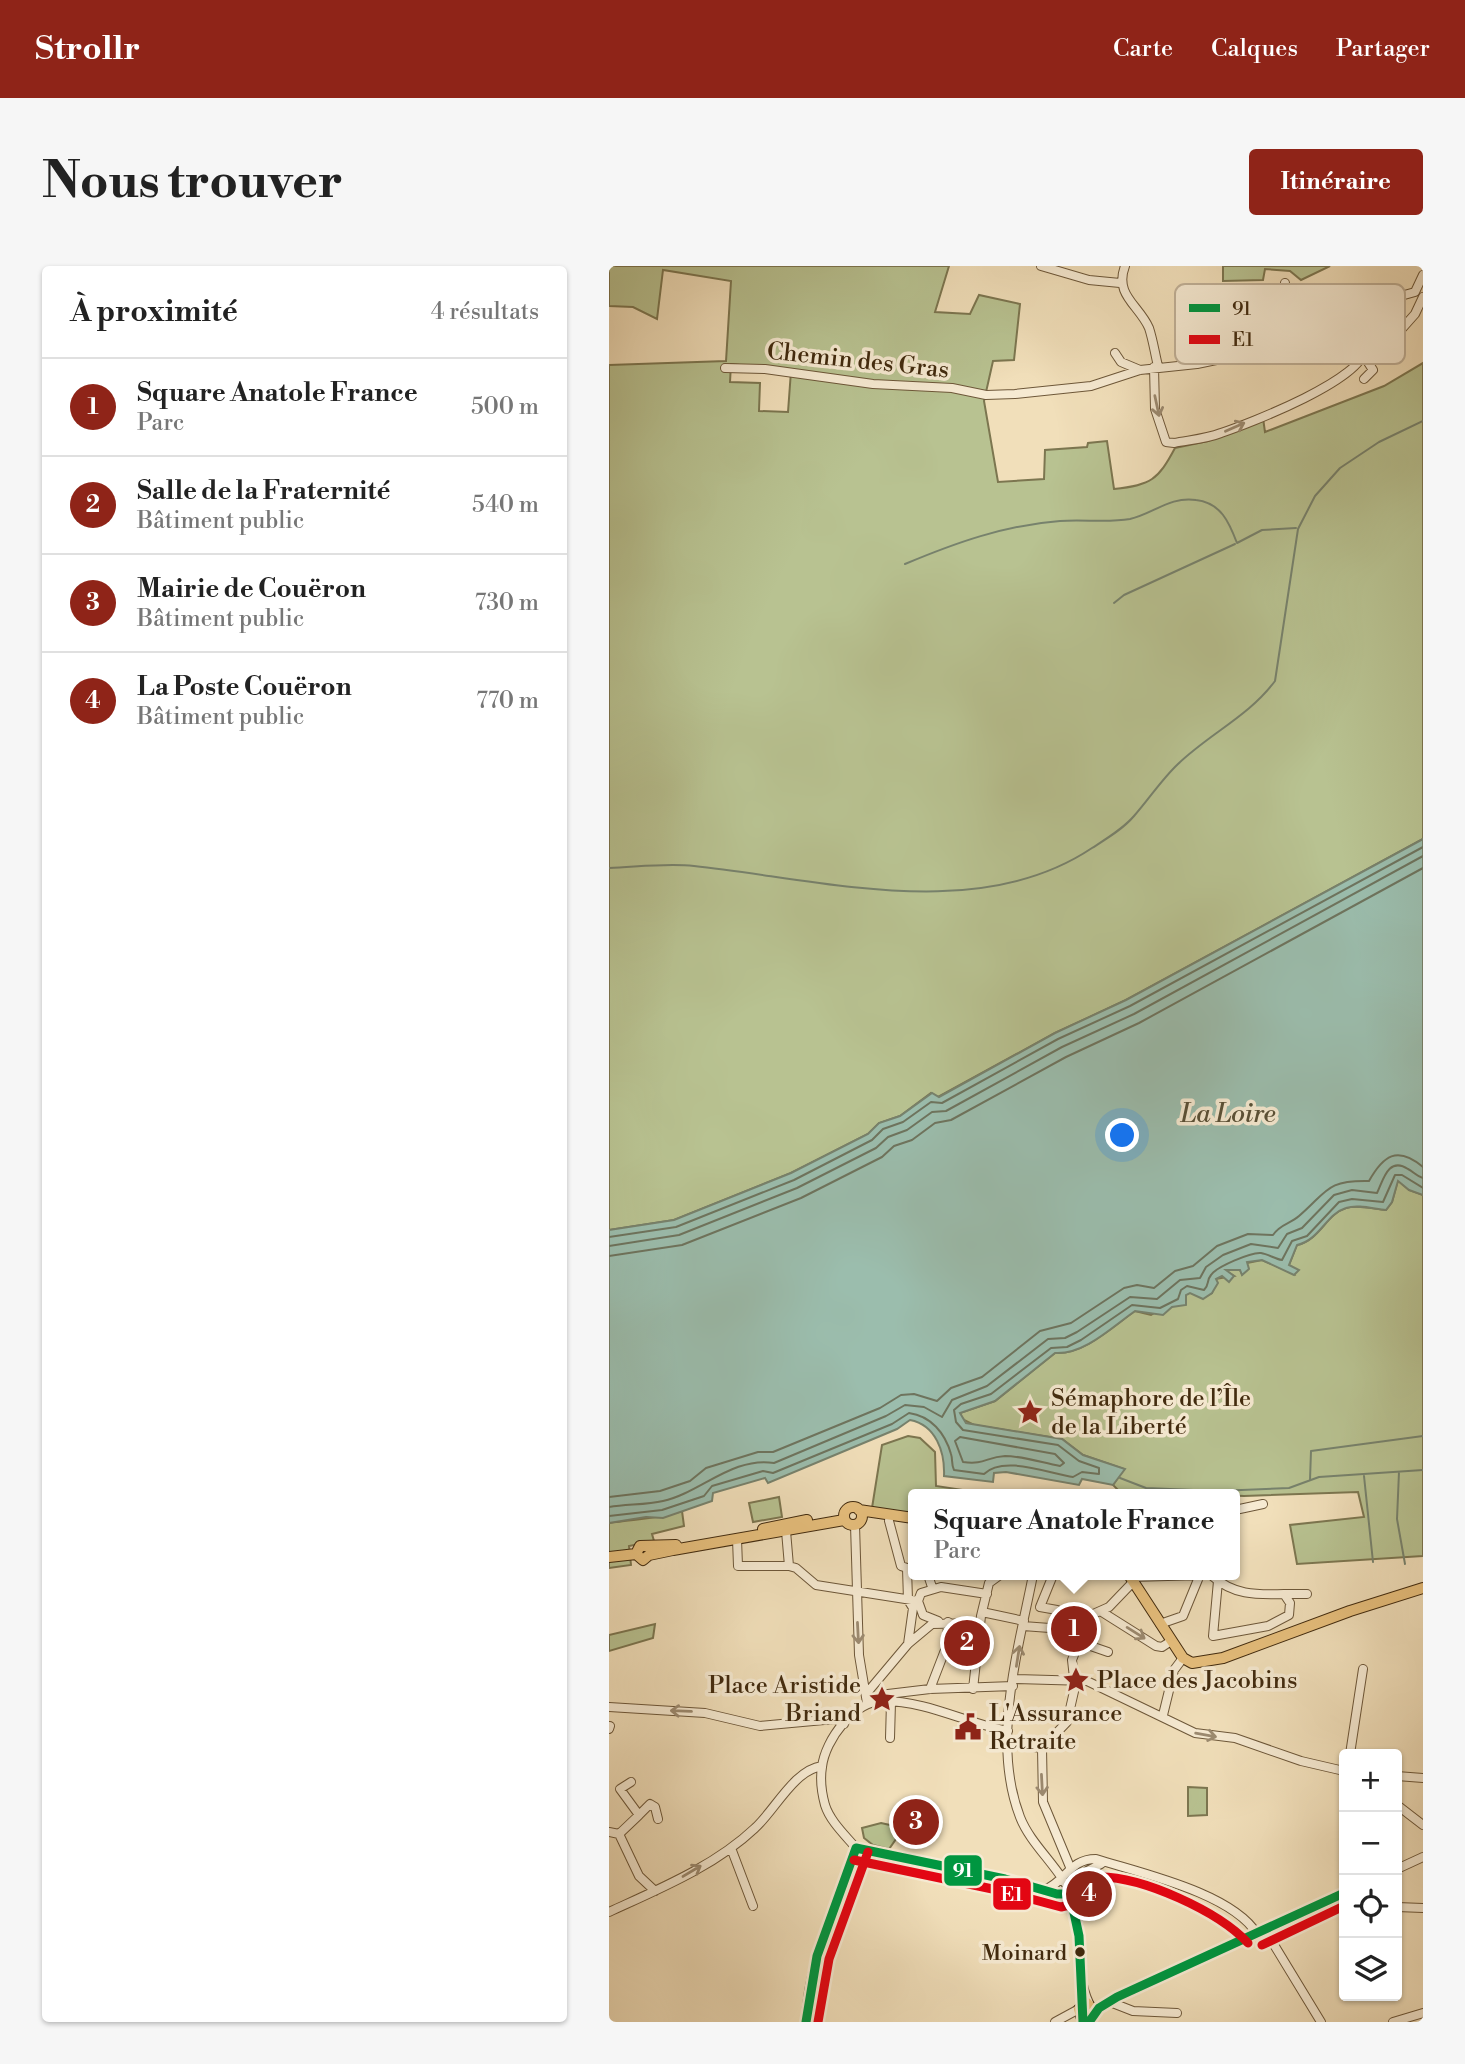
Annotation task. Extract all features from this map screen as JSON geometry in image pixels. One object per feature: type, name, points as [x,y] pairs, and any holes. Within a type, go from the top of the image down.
[{"type":"main road","points":[[609,1557],[636,1554],[639,1547],[649,1552],[786,1531],[845,1516],[853,1507],[859,1518]]},
{"type":"main road","points":[[649,1552],[845,1516],[908,1523]]},
{"type":"main road","points":[[859,1518],[908,1518]]},
{"type":"main road","points":[[1134,1580],[1171,1641],[1183,1658],[1192,1664],[1223,1658],[1339,1615],[1423,1588]]},
{"type":"street","points":[[1041,266],[1089,280],[1120,283]]},
{"type":"street","points":[[1125,266],[1120,283],[1129,303],[1148,326],[1156,366],[1155,409],[1166,442],[1174,443],[1223,433],[1311,396],[1352,370],[1356,364]]},
{"type":"street","points":[[1405,295],[1415,292],[1423,275]]},
{"type":"street","points":[[1405,325],[1415,314],[1423,297]]},
{"type":"street","points":[[1115,353],[1121,362],[1140,370]]},
{"type":"street","name":"Chemin des Gras","points":[[725,368],[765,369],[873,384],[952,388],[986,395],[1091,386],[1156,366],[1197,364]]},
{"type":"street","points":[[1364,379],[1373,370],[1370,364]]},
{"type":"street","points":[[1240,1509],[1263,1504]]},
{"type":"street","points":[[859,1518],[856,1591],[861,1675],[866,1699]]},
{"type":"street","points":[[890,1521],[901,1566],[908,1568]]},
{"type":"street","points":[[786,1531],[789,1566]]},
{"type":"street","points":[[737,1539],[739,1566],[789,1566],[816,1585],[918,1601]]},
{"type":"street","points":[[908,1644],[913,1608],[908,1600],[909,1580]]},
{"type":"street","points":[[930,1580],[932,1587]]},
{"type":"street","points":[[973,1689],[981,1617],[989,1583],[993,1580]]},
{"type":"street","points":[[1032,1580],[1023,1623],[1008,1731],[1010,1782],[1021,1820],[1070,1894],[1075,1907],[1086,2013]]},
{"type":"street","points":[[1051,1580],[1040,1607],[1070,1616],[1063,1629],[1065,1638],[1077,1646],[1108,1653]]},
{"type":"street","points":[[1070,1867],[1043,1802],[1042,1748],[1067,1721],[1075,1687],[1071,1671],[1077,1646],[1091,1615],[1102,1612],[1132,1580]]},
{"type":"street","points":[[1160,1623],[1183,1616],[1199,1580]]},
{"type":"street","points":[[1214,1580],[1213,1636],[1268,1626],[1286,1619],[1291,1610],[1284,1594]]},
{"type":"street","points":[[1217,1580],[1240,1593],[1307,1594]]},
{"type":"street","points":[[945,1622],[923,1615],[918,1601],[921,1593],[932,1587],[987,1594]]},
{"type":"street","points":[[1102,1612],[1156,1646],[1162,1647],[1171,1641]]},
{"type":"street","points":[[1063,1629],[981,1617],[932,1624],[908,1644],[837,1733],[822,1766],[825,1804],[829,1815],[856,1848],[1070,1894]]},
{"type":"street","points":[[930,1689],[947,1645],[945,1622]]},
{"type":"street","points":[[1163,1715],[1174,1670],[1183,1658]]},
{"type":"street","points":[[1351,1749],[1363,1669]]},
{"type":"street","points":[[881,1701],[888,1694],[930,1689],[973,1689],[986,1685],[1073,1679],[1090,1682],[1163,1715],[1195,1733],[1254,1743],[1301,1761],[1339,1770]]},
{"type":"street","points":[[866,1699],[923,1704],[1008,1731]]},
{"type":"street","points":[[890,1738],[891,1702]]},
{"type":"street","points":[[609,1707],[705,1713],[760,1726],[835,1720],[845,1724]]},
{"type":"street","points":[[1008,1744],[1042,1748]]},
{"type":"street","points":[[609,1912],[655,1891],[731,1847],[772,1812],[801,1776],[810,1769],[822,1766]]},
{"type":"street","points":[[1402,1776],[1423,1778]]},
{"type":"street","points":[[631,1782],[620,1789],[639,1815]]},
{"type":"street","points":[[619,1834],[650,1804],[655,1807],[658,1819]]},
{"type":"street","points":[[1402,1809],[1423,1825]]},
{"type":"street","points":[[609,1832],[619,1834]]},
{"type":"street","points":[[619,1834],[639,1876],[655,1891]]},
{"type":"street","points":[[731,1847],[753,1906]]},
{"type":"street","points":[[806,2022],[806,2003],[814,1967],[856,1848]]},
{"type":"street","points":[[1402,1867],[1423,1857]]},
{"type":"street","points":[[1044,1890],[1061,1881],[1070,1867],[1081,1861],[1095,1860],[1210,1899],[1261,1932],[1321,2022]]},
{"type":"street","points":[[1081,1861],[1087,1871]]},
{"type":"street","points":[[1070,1894],[1087,1871],[1100,1863],[1113,1865]]},
{"type":"street","points":[[1065,2022],[1339,1895]]},
{"type":"street","points":[[1402,1908],[1423,1908]]},
{"type":"street","points":[[1114,2000],[1133,2011],[1177,2013]]},
{"type":"street","points":[[1055,2022],[1086,2013]]},
{"type":"street","points":[[1393,2022],[1423,2013]]},
{"type":"green space","points":[[609,266],[949,266],[935,312],[970,314],[979,295],[1020,304],[1014,360],[993,361],[984,401],[998,482],[1044,479],[1045,450],[1087,447],[1088,443],[1107,441],[1114,489],[1145,483],[1158,474],[1175,448],[1208,441],[1263,418],[1265,432],[1384,386],[1423,363],[1423,839],[1126,1000],[1055,1033],[938,1097],[931,1093],[900,1116],[879,1123],[868,1134],[791,1173],[674,1220],[609,1230],[609,365],[726,361],[731,281],[663,270],[657,319],[633,307],[609,306]],"holes":[[[731,364],[791,371],[788,412],[759,411],[760,383],[730,382]]]},
{"type":"green space","points":[[1223,266],[1330,266],[1301,280],[1290,271],[1265,269],[1263,280],[1223,281]]},
{"type":"green space","points":[[1398,1180],[1409,1190],[1423,1195],[1423,1556],[1297,1564],[1290,1525],[1364,1517],[1358,1492],[1244,1496],[1240,1496],[1240,1489],[1117,1489],[1113,1485],[1124,1469],[1083,1455],[1062,1439],[974,1425],[962,1419],[960,1413],[995,1401],[1055,1353],[1076,1350],[1087,1345],[1135,1311],[1151,1315],[1190,1292],[1203,1298],[1212,1293],[1215,1279],[1234,1276],[1224,1270],[1240,1270],[1242,1274],[1247,1263],[1262,1260],[1294,1274],[1289,1265],[1297,1245],[1312,1238],[1339,1211],[1351,1207],[1386,1210],[1392,1202]]},
{"type":"green space","points":[[908,1436],[920,1438],[935,1452],[936,1486],[956,1489],[908,1489],[908,1513],[872,1508],[882,1445]]},
{"type":"green space","points":[[779,1497],[782,1517],[753,1522],[749,1503]]},
{"type":"green space","points":[[682,1511],[684,1526],[652,1534],[654,1541],[629,1546],[631,1565],[609,1568],[609,1523]]},
{"type":"green space","points":[[655,1624],[653,1638],[609,1651],[609,1635]]},
{"type":"green space","points":[[1188,1787],[1207,1788],[1207,1815],[1188,1816]]},
{"type":"green space","points":[[881,1823],[899,1827],[896,1839],[889,1849],[873,1845],[864,1838],[862,1828]]},
{"type":"water","name":"La Loire","points":[[1423,839],[1423,1195],[1409,1190],[1398,1181],[1392,1202],[1386,1210],[1346,1208],[1333,1216],[1312,1238],[1297,1245],[1289,1265],[1299,1270],[1294,1275],[1262,1260],[1247,1262],[1249,1269],[1242,1275],[1240,1270],[1226,1270],[1234,1276],[1229,1282],[1222,1276],[1216,1279],[1218,1283],[1212,1293],[1203,1299],[1190,1293],[1186,1295],[1186,1305],[1172,1307],[1163,1315],[1135,1311],[1087,1345],[1076,1350],[1055,1353],[995,1401],[960,1413],[966,1423],[1062,1439],[1083,1455],[1125,1469],[1113,1485],[1082,1479],[1079,1485],[1006,1472],[994,1473],[993,1482],[944,1476],[943,1458],[937,1441],[926,1427],[910,1420],[897,1429],[768,1483],[765,1478],[713,1493],[712,1501],[663,1518],[646,1517],[609,1523],[609,1230],[674,1220],[791,1173],[868,1134],[879,1123],[900,1116],[932,1093],[939,1097],[1055,1033],[1126,1000]]},
{"type":"waterway","points":[[609,868],[683,865],[845,886],[897,891],[949,891],[999,885],[1047,871],[1092,848],[1125,825],[1178,764],[1253,705],[1275,681],[1298,529],[1315,496],[1340,468],[1379,442],[1423,421]]},
{"type":"waterway","points":[[905,564],[962,542],[1020,526],[1060,521],[1130,519],[1187,499],[1205,502],[1218,509],[1237,543],[1262,530],[1296,528]]},
{"type":"waterway","points":[[1114,603],[1124,595],[1235,544]]},
{"type":"waterway","points":[[1310,1480],[1311,1451],[1423,1436]]},
{"type":"waterway","points":[[1240,1490],[1289,1488],[1319,1477],[1423,1470]]},
{"type":"waterway","points":[[1399,1472],[1397,1519],[1405,1564]]},
{"type":"waterway","points":[[1364,1476],[1373,1562]]},
{"type":"waterway","points":[[1120,1478],[1146,1488],[1170,1489]]},
{"type":"transit line","name":"91","points":[[856,1848],[1005,1879],[1057,1894],[1070,1894]]},
{"type":"transit line","name":"91","points":[[806,2022],[817,1956],[856,1848]]},
{"type":"transit line","name":"E1","points":[[818,2022],[829,1959],[868,1852]]},
{"type":"transit line","name":"E1","points":[[854,1860],[1002,1891],[1061,1907],[1078,1903],[1100,1877],[1137,1883],[1158,1889],[1199,1908],[1235,1931],[1248,1943]]},
{"type":"transit line","name":"91","points":[[1070,1894],[1079,1936],[1083,2022]]},
{"type":"transit line","name":"91","points":[[1089,2022],[1099,2008],[1117,1997],[1339,1895]]},
{"type":"transit line","name":"E1","points":[[1262,1945],[1339,1908]]},
{"type":"place","name":"Sémaphore de l’Île de la Liberté","points":[[1030,1412]]},
{"type":"place","name":"Square Anatole France","points":[[1074,1629]]},
{"type":"place","name":"Salle de la Fraternité","points":[[967,1643]]},
{"type":"place","name":"Place des Jacobins","points":[[1076,1680]]},
{"type":"place","name":"Place Aristide Briand","points":[[882,1699]]},
{"type":"place","name":"L'Assurance Retraite","points":[[968,1727]]},
{"type":"place","name":"Mairie de Couëron","points":[[916,1822]]},
{"type":"place","name":"La Poste Couëron","points":[[1089,1894]]},
{"type":"place","name":"Moinard","points":[[1080,1952]]}]
